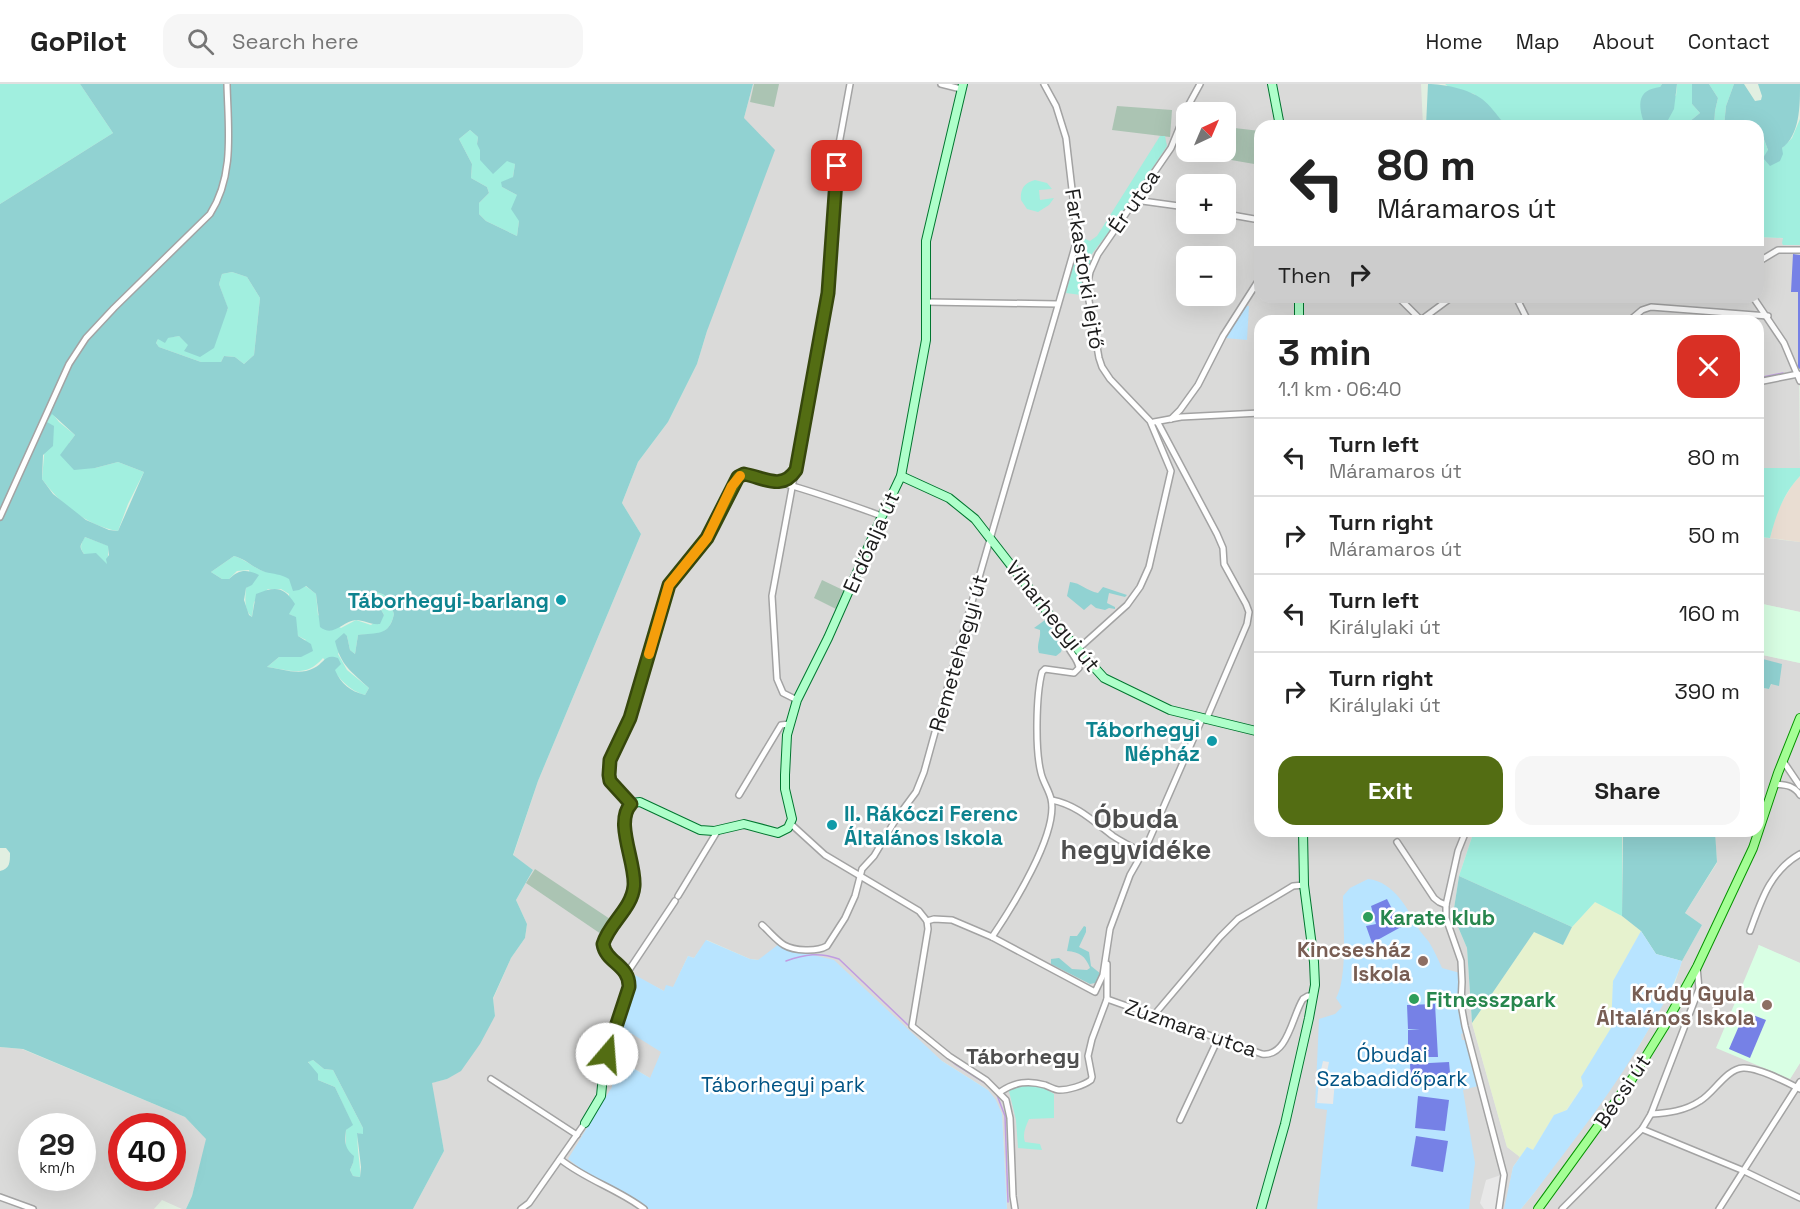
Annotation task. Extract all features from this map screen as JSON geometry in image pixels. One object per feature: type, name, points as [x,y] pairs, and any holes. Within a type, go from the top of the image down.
[{"type":"main road","name":"Bécsi út","points":[[1764,817],[1800,718]]},
{"type":"main road","name":"Bécsi út","points":[[1539,1209],[1632,1079],[1664,1027],[1697,967],[1757,837]]},
{"type":"street","points":[[0,516],[69,364],[86,338],[210,214],[217,203],[224,187],[228,166],[227,84]]},
{"type":"street","points":[[797,700],[783,693],[779,686],[772,618],[774,579],[828,293],[839,144],[850,84]]},
{"type":"street","points":[[941,84],[962,87]]},
{"type":"street","name":"Farkastorki lejtő","points":[[1044,84],[1056,106],[1066,138],[1078,236],[1096,347],[1102,367],[1116,386],[1150,421],[1171,471],[1144,580],[1127,605],[1077,650]]},
{"type":"street","name":"Ér utca","points":[[1087,287],[1090,272],[1098,254],[1171,148],[1186,109],[1200,84]]},
{"type":"street","points":[[1272,84],[1279,120]]},
{"type":"street","name":"Erdőalja út","points":[[790,824],[791,812],[785,789],[785,775],[790,723],[797,700],[828,638],[901,476],[926,347],[926,241],[962,87]]},
{"type":"street","points":[[1135,200],[1176,206]]},
{"type":"street","points":[[1236,216],[1254,219]]},
{"type":"street","name":"Remetehegyi út","points":[[762,925],[784,945],[797,948],[827,946],[845,918],[855,896],[862,869],[874,856],[919,785],[1078,236]]},
{"type":"street","points":[[1764,258],[1778,250],[1800,250]]},
{"type":"street","points":[[1171,419],[1198,385],[1223,336],[1254,287]]},
{"type":"street","points":[[927,302],[1057,304]]},
{"type":"street","points":[[1404,303],[1417,315]]},
{"type":"street","points":[[1429,315],[1444,303]]},
{"type":"street","points":[[1758,303],[1784,343],[1800,381]]},
{"type":"street","points":[[1636,315],[1642,310],[1654,306],[1757,315]]},
{"type":"street","points":[[1764,316],[1768,316]]},
{"type":"street","points":[[1764,381],[1798,374]]},
{"type":"street","points":[[1150,421],[1158,423],[1171,419],[1254,413]]},
{"type":"street","points":[[927,921],[952,920],[992,938],[1095,992],[1103,975],[1110,929],[1130,875],[1204,719],[1249,612],[1242,594],[1224,564],[1223,548],[1217,534],[1158,423]]},
{"type":"street","points":[[780,483],[790,479],[796,470]]},
{"type":"street","points":[[631,804],[614,786],[609,775],[615,748],[630,718],[669,585],[707,538],[738,477],[744,474],[793,486],[882,516]]},
{"type":"street","name":"Viharhegyi út","points":[[901,476],[949,498],[975,519],[1077,650],[1104,678],[1170,710],[1254,731]]},
{"type":"street","points":[[992,938],[1040,854],[1050,822],[1052,800],[1040,768],[1037,697],[1040,679],[1045,669],[1074,673],[1079,668],[1078,662],[1066,645],[1066,636]]},
{"type":"street","points":[[739,795],[781,725],[790,723]]},
{"type":"street","points":[[1783,761],[1800,786]]},
{"type":"street","points":[[1775,784],[1789,785],[1800,795]]},
{"type":"street","points":[[1052,800],[1073,807],[1112,835],[1142,852]]},
{"type":"street","points":[[521,1209],[529,1203],[577,1135],[601,1096],[604,1065],[629,987],[627,973],[606,954],[603,944],[633,891],[633,876],[624,823],[627,809],[631,804],[639,802],[692,827],[707,831],[744,824],[778,833],[788,828],[790,824],[814,847],[919,911],[927,921],[928,929],[912,1022],[915,1029],[949,1056],[986,1080],[1006,1100],[1009,1110],[1015,1209]]},
{"type":"street","points":[[627,973],[718,830]]},
{"type":"street","points":[[1261,1209],[1285,1124],[1313,996],[1314,962],[1304,885],[1303,837]]},
{"type":"street","points":[[1464,837],[1458,851],[1446,905],[1446,918],[1461,961],[1461,1004],[1465,1026],[1504,1175],[1499,1209]]},
{"type":"street","points":[[1397,842],[1434,898],[1446,905]]},
{"type":"street","points":[[1750,931],[1770,883],[1781,868],[1800,854]]},
{"type":"street","points":[[1154,1015],[1238,919],[1293,886],[1304,885]]},
{"type":"street","points":[[1000,1092],[1015,1083],[1037,1083],[1057,1090],[1083,1085],[1091,1080],[1088,1056],[1107,999],[1109,980],[1107,959]]},
{"type":"street","name":"Bécsi út","points":[[1562,1209],[1642,1129],[1651,1114],[1699,989],[1697,967]]},
{"type":"street","name":"Zúzmara utca","points":[[1107,999],[1262,1054],[1273,1053],[1285,1040],[1303,999],[1313,996]]},
{"type":"street","points":[[1180,1120],[1218,1039]]},
{"type":"street","points":[[1651,1114],[1671,1112],[1701,1101],[1731,1073],[1744,1068],[1753,1069],[1799,1086],[1719,1209]]},
{"type":"street","points":[[491,1079],[577,1135]]},
{"type":"street","points":[[1642,1129],[1744,1171],[1800,1198]]},
{"type":"street","points":[[560,1159],[578,1173],[635,1202],[644,1209]]},
{"type":"street","points":[[0,1197],[33,1209]]},
{"type":"shaded area","points":[[0,84],[80,84],[113,133],[0,204]]},
{"type":"shaded area","points":[[80,84],[753,84],[744,118],[775,150],[707,331],[697,364],[668,422],[638,462],[622,503],[641,534],[538,781],[513,855],[533,870],[516,900],[527,924],[525,938],[511,958],[493,998],[495,1016],[480,1044],[461,1071],[447,1079],[432,1083],[444,1151],[413,1209],[186,1209],[192,1196],[206,1139],[186,1118],[186,1113],[175,1113],[23,1049],[0,1047],[0,871],[8,867],[10,853],[6,848],[0,848],[0,204],[113,133]],"holes":[[[470,130],[478,137],[480,160],[493,174],[507,161],[515,164],[513,177],[501,182],[502,187],[517,195],[511,209],[519,221],[517,236],[486,221],[479,214],[479,203],[489,193],[487,187],[471,178],[472,164],[459,139]],[[232,272],[247,277],[260,298],[254,355],[244,364],[235,357],[224,356],[221,362],[201,362],[159,347],[156,343],[158,339],[165,343],[168,338],[179,336],[188,345],[184,351],[200,357],[214,348],[228,308],[219,284],[222,274]],[[52,414],[75,435],[60,455],[74,470],[118,462],[144,472],[118,531],[109,530],[86,520],[53,494],[42,479],[43,455],[53,446],[54,426],[47,422]],[[85,537],[108,546],[107,564],[96,553],[84,554],[81,544]],[[234,556],[265,572],[289,579],[293,591],[306,586],[316,594],[320,627],[330,631],[356,620],[380,624],[384,615],[371,592],[385,595],[394,614],[389,627],[381,632],[358,635],[355,654],[350,650],[347,636],[344,633],[335,641],[344,662],[369,688],[365,695],[350,689],[340,679],[335,670],[341,664],[338,658],[327,658],[314,668],[303,672],[267,667],[279,657],[301,657],[313,651],[311,644],[298,636],[296,617],[289,614],[295,604],[283,591],[278,589],[263,591],[256,594],[252,617],[249,615],[244,600],[246,588],[252,585],[259,575],[243,571],[229,579],[222,579],[211,572]],[[313,1060],[324,1069],[333,1070],[363,1128],[363,1134],[357,1133],[360,1177],[353,1176],[350,1170],[354,1156],[348,1150],[345,1141],[346,1130],[353,1125],[335,1087],[318,1080],[318,1074],[308,1062]]]},
{"type":"shaded area","points":[[753,84],[1421,84],[1423,120],[1254,120],[1254,303],[1764,303],[1764,237],[1800,239],[1800,255],[1794,254],[1792,291],[1798,291],[1800,468],[1764,468],[1764,315],[1254,315],[1254,837],[1472,837],[1459,876],[1453,915],[1467,948],[1472,1023],[1507,1147],[1520,1157],[1513,1167],[1505,1209],[1007,1209],[1002,1114],[988,1090],[942,1061],[759,960],[750,959],[707,940],[694,958],[688,956],[673,988],[664,991],[635,976],[674,1027],[658,1083],[613,1056],[608,1069],[612,1075],[636,1201],[648,1209],[413,1209],[444,1151],[431,1083],[447,1079],[495,1016],[493,999],[511,958],[525,938],[527,924],[516,900],[533,870],[513,856],[538,781],[641,534],[622,503],[638,462],[668,422],[697,364],[707,331],[744,118]]},
{"type":"shaded area","points":[[754,84],[779,84],[774,107],[750,102]]},
{"type":"shaded area","points":[[1428,84],[1456,88],[1477,95],[1501,120],[1426,120]]},
{"type":"shaded area","points":[[1445,84],[1662,84],[1660,87],[1676,96],[1677,84],[1692,84],[1692,104],[1700,113],[1691,120],[1501,120],[1474,94]]},
{"type":"shaded area","points":[[1662,84],[1677,84],[1674,109],[1668,120],[1643,120],[1640,104],[1643,95],[1647,91],[1660,87]]},
{"type":"shaded area","points":[[1692,84],[1709,84],[1718,98],[1714,120],[1691,120],[1700,113],[1692,104]]},
{"type":"shaded area","points":[[1709,84],[1734,84],[1726,106],[1725,120],[1714,120],[1718,98]]},
{"type":"shaded area","points":[[1734,84],[1744,84],[1755,101],[1761,100],[1762,96],[1758,84],[1800,84],[1796,128],[1782,148],[1783,154],[1780,161],[1770,166],[1764,159],[1768,150],[1764,139],[1764,120],[1725,120],[1726,106]]},
{"type":"shaded area","points":[[1117,106],[1172,110],[1170,137],[1112,130]]},
{"type":"shaded area","points":[[1800,119],[1800,245],[1783,245],[1783,238],[1764,237],[1764,139],[1768,150],[1782,148],[1792,138]]},
{"type":"shaded area","points":[[1236,128],[1254,130],[1254,164],[1236,161]]},
{"type":"shaded area","points":[[470,130],[478,137],[477,144],[515,164],[513,177],[502,187],[517,195],[519,221],[517,236],[486,221],[479,214],[479,203],[489,193],[487,187],[471,178],[472,164],[459,139]]},
{"type":"shaded area","points":[[1160,136],[1165,136],[1167,146],[1118,220],[1091,255],[1088,270],[1083,238],[1090,241],[1097,236]]},
{"type":"shaded area","points":[[1035,180],[1047,183],[1052,189],[1039,190],[1040,200],[1054,198],[1049,205],[1038,212],[1027,209],[1021,200],[1023,187]]},
{"type":"shaded area","points":[[1076,252],[1080,257],[1083,288],[1080,289],[1081,295],[1066,293]]},
{"type":"shaded area","points":[[1793,254],[1800,255],[1800,369],[1798,368],[1798,292],[1791,292]]},
{"type":"shaded area","points":[[232,272],[247,277],[260,298],[254,355],[244,364],[235,357],[224,356],[221,362],[201,362],[159,347],[156,343],[158,339],[179,336],[189,345],[184,350],[228,309],[219,284],[222,274]]},
{"type":"shaded area","points":[[52,413],[75,435],[69,443],[95,468],[118,462],[144,472],[118,531],[85,519],[57,497],[42,479],[47,422]]},
{"type":"shaded area","points":[[1764,468],[1800,468],[1800,476],[1781,505],[1770,538],[1764,538]]},
{"type":"shaded area","points":[[1800,476],[1800,542],[1770,538],[1777,511]]},
{"type":"shaded area","points":[[85,537],[109,546],[107,565],[86,556],[81,548]]},
{"type":"shaded area","points":[[1764,538],[1800,542],[1800,612],[1764,604]]},
{"type":"shaded area","points":[[234,556],[265,572],[282,574],[308,588],[316,594],[318,615],[341,628],[356,620],[371,625],[384,615],[371,592],[385,595],[394,614],[386,630],[377,634],[358,635],[355,654],[350,650],[347,636],[338,654],[347,670],[369,688],[365,695],[346,685],[323,658],[317,664],[304,670],[290,671],[267,667],[306,640],[298,636],[293,616],[289,614],[289,594],[281,589],[268,589],[254,602],[252,617],[245,600],[246,588],[252,584],[249,570],[237,571],[229,579],[222,579],[211,572]]},
{"type":"shaded area","points":[[822,580],[845,591],[836,609],[814,598]]},
{"type":"shaded area","points":[[1070,582],[1098,593],[1103,587],[1127,595],[1125,597],[1109,593],[1107,603],[1115,609],[1105,610],[1091,604],[1084,610],[1067,596]]},
{"type":"shaded area","points":[[1764,604],[1800,612],[1800,663],[1764,655]]},
{"type":"shaded area","points":[[1045,620],[1064,642],[1061,652],[1056,656],[1039,653],[1040,630],[1034,628]]},
{"type":"shaded area","points":[[1764,655],[1800,663],[1800,963],[1758,945],[1790,1079],[1800,1063],[1800,1209],[1521,1209],[1640,1044],[1675,983],[1682,961],[1702,925],[1685,913],[1717,863],[1715,837],[1764,837],[1764,688],[1769,689],[1782,665],[1764,660]]},
{"type":"shaded area","points":[[1764,659],[1782,664],[1779,686],[1771,684],[1769,689],[1764,688]]},
{"type":"shaded area","points":[[1472,837],[1622,837],[1622,916],[1595,902],[1572,927],[1459,876]]},
{"type":"shaded area","points":[[1623,837],[1715,837],[1717,862],[1685,913],[1702,925],[1682,961],[1656,954],[1641,931],[1622,916]]},
{"type":"shaded area","points":[[535,869],[610,919],[601,934],[526,883]]},
{"type":"shaded area","points":[[1459,876],[1572,927],[1563,945],[1534,932],[1472,1023],[1467,948],[1453,915]]},
{"type":"shaded area","points":[[1387,899],[1401,927],[1372,943],[1366,926],[1376,924],[1371,906]]},
{"type":"shaded area","points":[[1595,902],[1622,916],[1641,931],[1613,981],[1611,1028],[1582,1077],[1583,1085],[1566,1110],[1554,1115],[1533,1150],[1527,1147],[1520,1157],[1507,1147],[1472,1023],[1534,932],[1563,945],[1572,927]]},
{"type":"shaded area","points":[[1084,926],[1086,932],[1079,947],[1089,952],[1091,966],[1101,974],[1095,983],[1090,984],[1051,964],[1051,959],[1059,958],[1072,969],[1087,970],[1090,968],[1081,955],[1067,951],[1070,936],[1077,936]]},
{"type":"shaded area","name":"Krúdy Gyula Általános Iskola","points":[[1759,945],[1800,963],[1800,1063],[1790,1079],[1716,1048]]},
{"type":"shaded area","points":[[1435,1004],[1438,1057],[1408,1057],[1408,1030],[1420,1030],[1408,1029],[1407,1005]]},
{"type":"shaded area","points":[[1745,1012],[1766,1020],[1750,1058],[1729,1049]]},
{"type":"shaded area","points":[[0,1047],[22,1049],[175,1113],[108,1113],[108,1191],[186,1191],[186,1118],[207,1139],[192,1196],[186,1209],[162,1200],[154,1209],[0,1209]]},
{"type":"shaded area","points":[[313,1060],[324,1069],[333,1070],[363,1128],[363,1135],[358,1133],[360,1177],[353,1176],[350,1170],[353,1163],[346,1149],[346,1130],[352,1124],[335,1087],[318,1080],[308,1061]]},
{"type":"shaded area","points":[[1323,1061],[1329,1062],[1326,1077],[1335,1080],[1333,1104],[1317,1103]]},
{"type":"shaded area","points":[[1449,1062],[1451,1083],[1411,1085],[1410,1064]]},
{"type":"shaded area","points":[[1030,1084],[1054,1094],[1054,1118],[1029,1119],[1025,1130],[1025,1142],[1040,1144],[1042,1150],[1018,1148],[1016,1120],[1009,1091],[1017,1086]]},
{"type":"shaded area","points":[[1418,1096],[1449,1100],[1445,1131],[1415,1128]]},
{"type":"shaded area","points":[[1416,1136],[1448,1141],[1443,1172],[1411,1166]]},
{"type":"shaded area","points":[[1501,1175],[1496,1209],[1484,1209],[1480,1203],[1486,1180]]},
{"type":"green space","points":[[1246,306],[1249,306],[1247,340],[1225,338]]},
{"type":"green space","name":"Óbudai Szabadidőpark","points":[[1368,879],[1386,885],[1400,898],[1429,942],[1442,968],[1460,973],[1464,1033],[1461,1034],[1462,1040],[1466,1040],[1478,1086],[1463,1090],[1475,1163],[1469,1209],[1317,1209],[1327,1110],[1315,1108],[1319,1019],[1335,1014],[1342,1007],[1336,998],[1340,989],[1343,964],[1343,896],[1350,888]]},
{"type":"green space","points":[[1641,931],[1656,954],[1682,961],[1668,995],[1610,1091],[1534,1193],[1521,1209],[1504,1209],[1513,1167],[1527,1147],[1533,1150],[1554,1115],[1567,1110],[1583,1086],[1581,1077],[1611,1028],[1613,981]]},
{"type":"green space","name":"Táborhegyi park","points":[[706,940],[750,959],[758,960],[779,944],[792,950],[834,960],[942,1061],[988,1090],[996,1100],[1002,1114],[1007,1209],[648,1209],[585,1172],[568,1159],[612,1087],[612,1075],[608,1069],[612,1056],[650,1078],[661,1052],[621,1027],[635,975],[664,991],[666,985],[673,987],[688,956],[694,958]]},
{"type":"waterway","points":[[1764,377],[1783,373]]},
{"type":"waterway","points":[[786,961],[812,955],[825,955],[839,959],[909,1026]]},
{"type":"waterway","points":[[921,1037],[955,1064],[985,1083]]},
{"type":"waterway","points":[[997,1095],[1005,1116],[1008,1202]]},
{"type":"slow traffic","points":[[649,654],[672,579],[702,546],[714,527],[732,486],[740,476]]},
{"type":"place","name":"Táborhegyi-barlang","points":[[561,600]]},
{"type":"place","name":"Táborhegyi Népház","points":[[1212,741]]},
{"type":"place","name":"II. Rákóczi Ferenc Általános Iskola","points":[[832,825]]},
{"type":"place","name":"Karate klub","points":[[1368,917]]},
{"type":"place","name":"Kincsesház Iskola","points":[[1423,961]]},
{"type":"place","name":"Fitnesszpark","points":[[1414,999]]},
{"type":"place","name":"Krúdy Gyula Általános Iskola","points":[[1767,1005]]},
{"type":"district","name":"Óbuda hegyvidéke","points":[[1136,834]]},
{"type":"district","name":"Táborhegy","points":[[1023,1056]]},
{"type":"route","points":[[607,1054],[629,987],[629,980],[624,969],[606,954],[603,944],[631,898],[634,884],[624,823],[624,815],[631,804],[610,781],[610,760],[635,704],[672,579],[702,546],[714,527],[738,477],[744,474],[780,483],[790,479],[796,470],[831,271],[837,166]]}]
